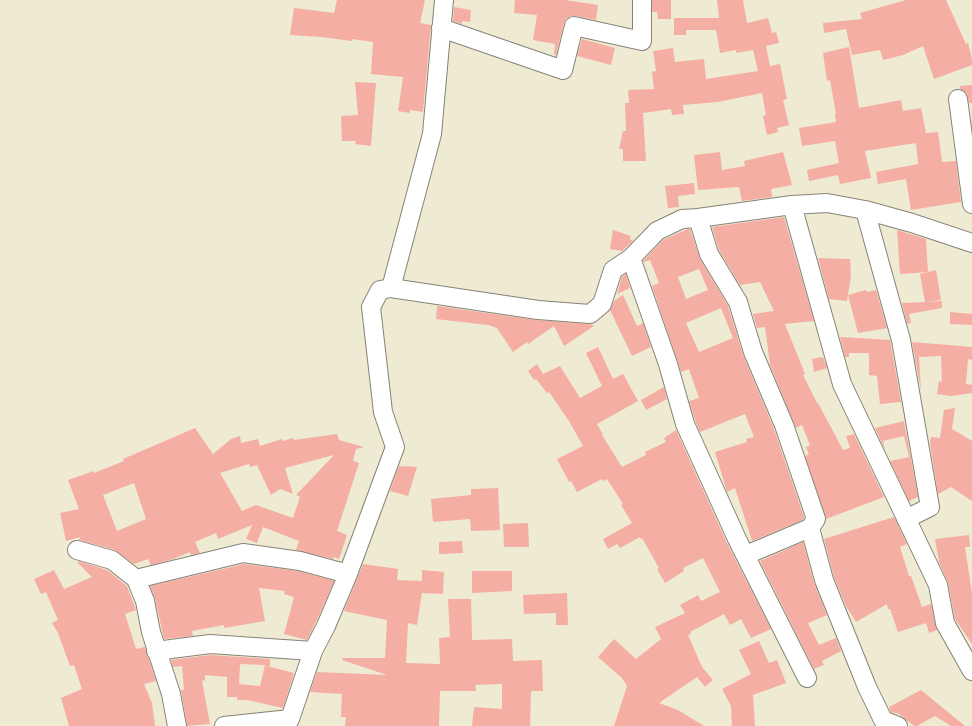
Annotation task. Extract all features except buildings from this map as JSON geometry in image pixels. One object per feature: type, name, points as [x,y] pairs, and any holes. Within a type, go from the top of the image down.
[{"type":"street","points":[[391,288],[432,134],[444,0]]},
{"type":"street","points":[[441,28],[563,70],[574,26],[642,42],[642,0]]},
{"type":"street","points":[[958,99],[972,204]]},
{"type":"street","points":[[224,726],[288,722],[313,651],[326,626],[348,574],[395,447],[383,412],[370,307],[380,290],[391,288],[538,310],[590,314],[602,304],[613,270],[631,258],[657,231],[682,219],[792,205],[826,203],[865,210],[912,223],[972,244]]},
{"type":"street","points":[[792,205],[842,384],[938,585],[945,623],[972,671]]},
{"type":"street","points":[[865,210],[901,340],[930,507],[906,519]]},
{"type":"street","points":[[698,218],[709,254],[738,302],[753,352],[784,425],[816,519],[810,528],[746,555]]},
{"type":"street","points":[[631,258],[668,364],[685,424],[737,538],[807,678]]},
{"type":"street","points":[[810,528],[824,580],[867,687],[883,720],[898,726]]},
{"type":"street","points":[[77,550],[112,560],[136,579],[145,601],[150,632],[171,694],[177,726]]},
{"type":"street","points":[[136,579],[243,553],[300,562],[348,574]]},
{"type":"street","points":[[156,651],[210,644],[313,651]]}]
